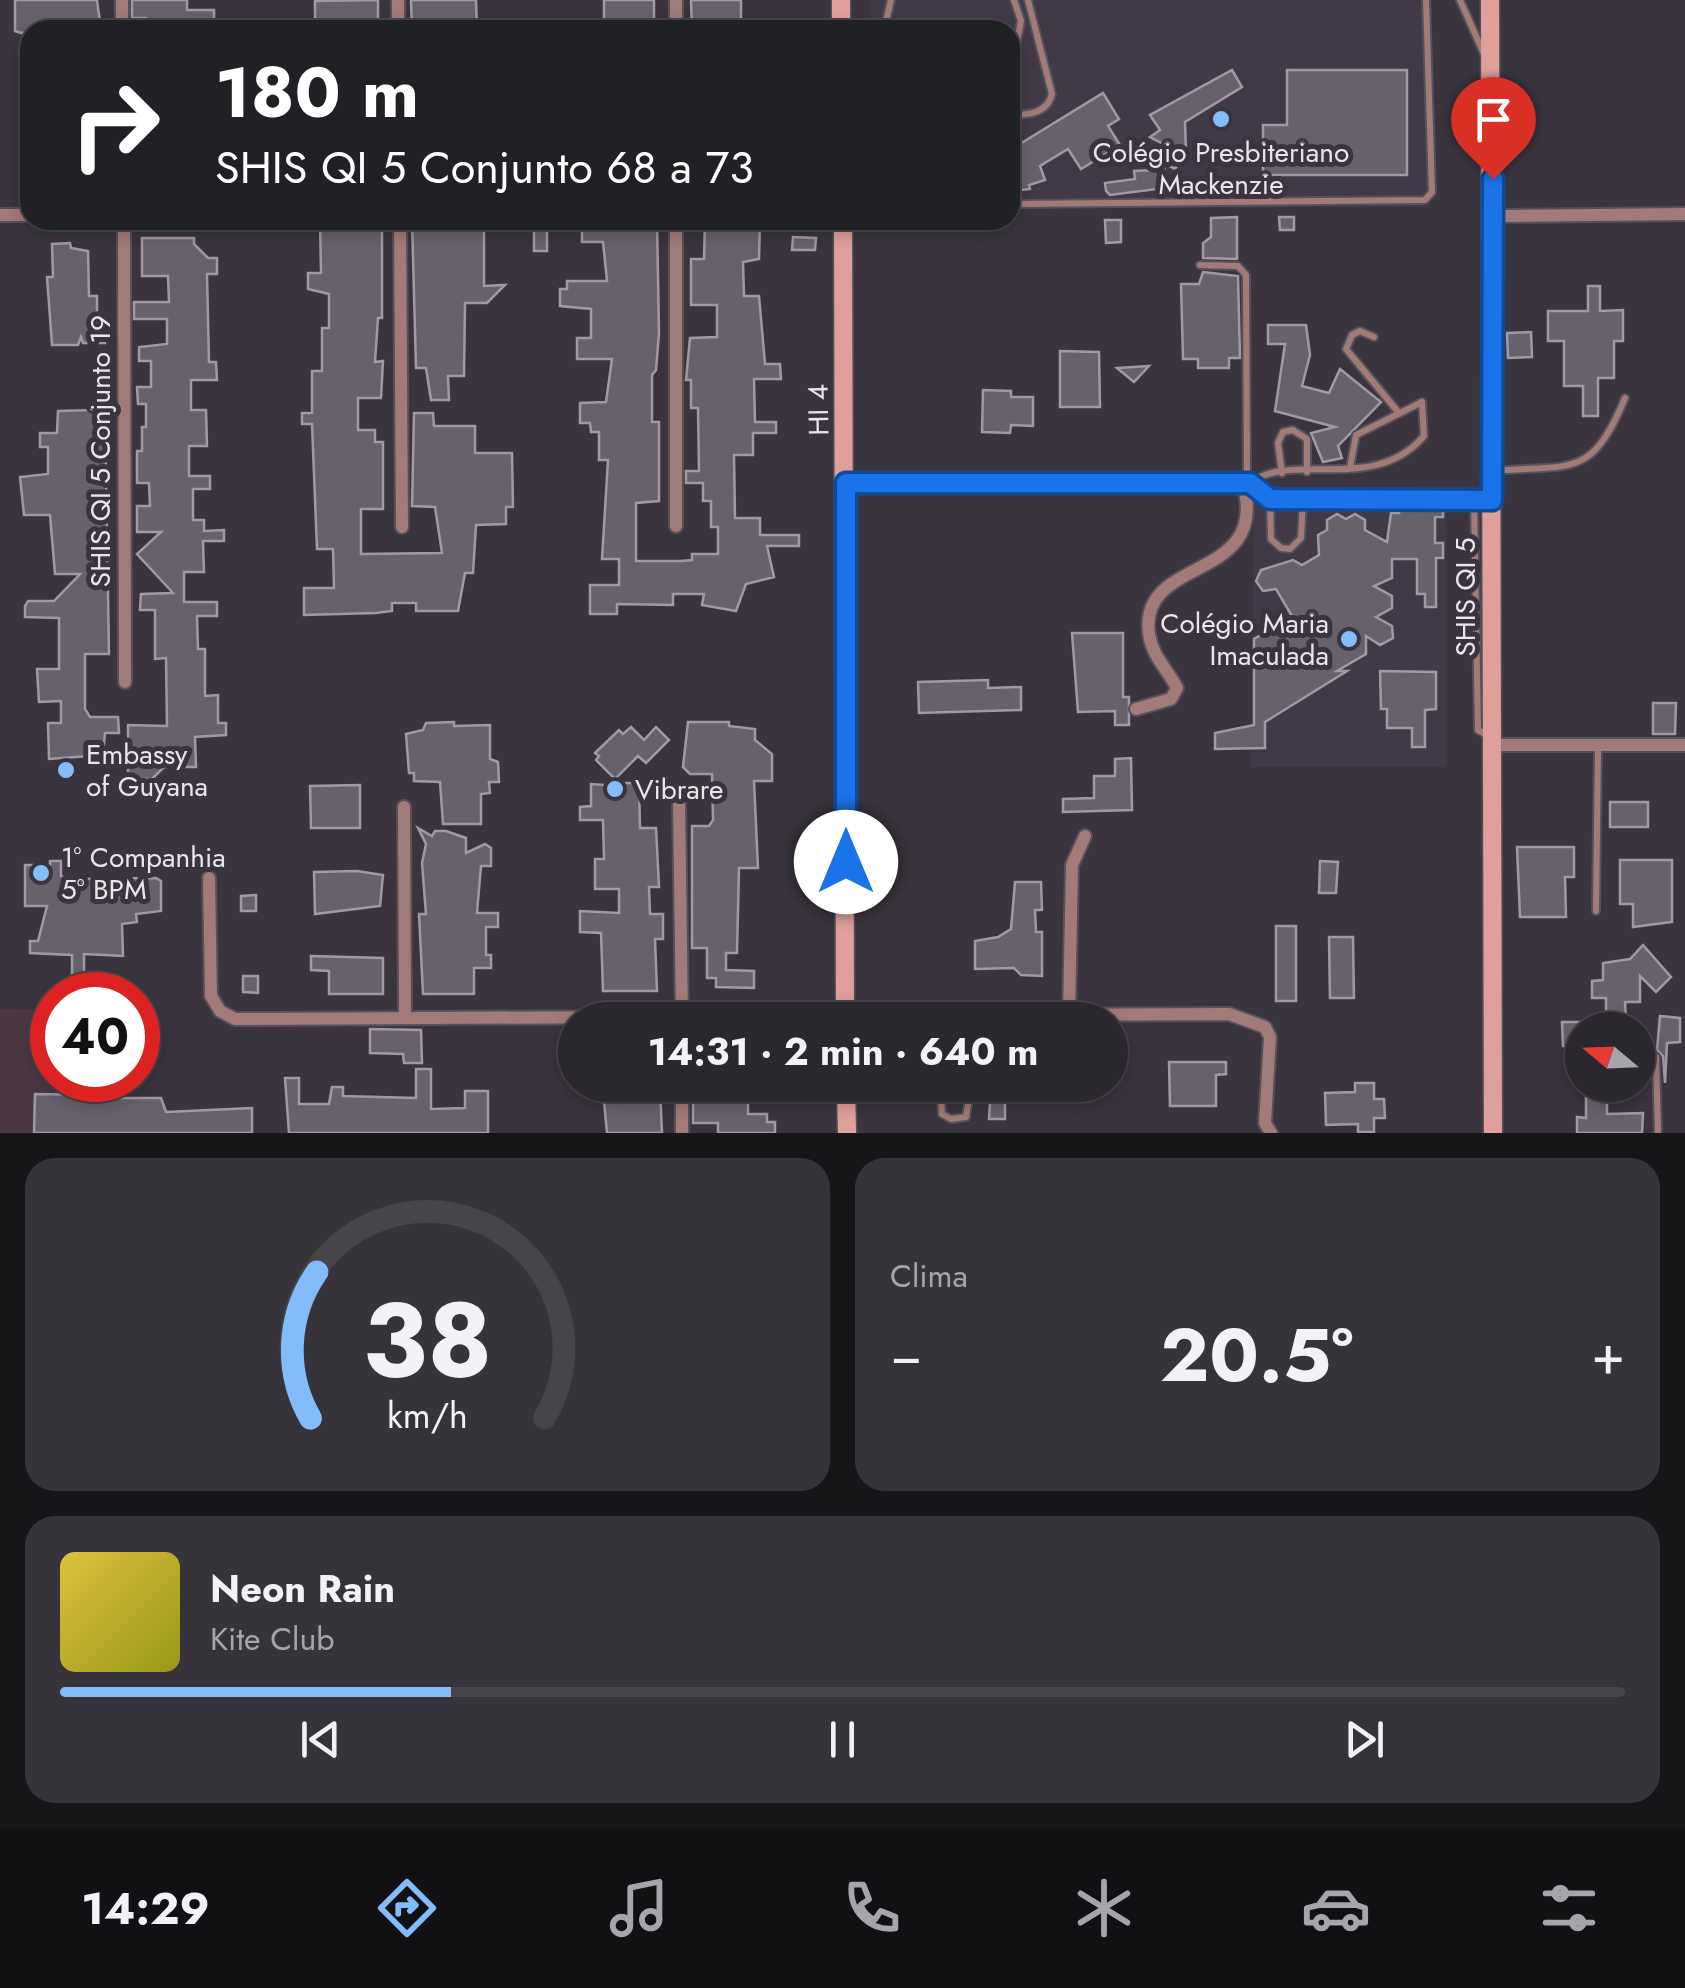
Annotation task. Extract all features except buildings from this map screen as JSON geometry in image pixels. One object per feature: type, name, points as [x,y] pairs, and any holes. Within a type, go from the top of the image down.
[{"type":"street","name":"SHIS QI 5","points":[[1490,0],[1494,216],[1492,471],[1483,500],[1493,741],[1493,1133]]},
{"type":"street","points":[[1494,216],[1685,214]]},
{"type":"street","name":"SHIS QI 5 Conjunto 19","points":[[124,230],[125,682]]},
{"type":"street","points":[[400,230],[402,527]]},
{"type":"street","points":[[676,230],[676,526]]},
{"type":"street","name":"HI 4","points":[[843,230],[845,1002]]},
{"type":"street","points":[[846,483],[1247,483],[1249,514],[1234,548],[1163,588],[1154,600],[1149,635],[1156,656],[1177,688],[1171,699],[1136,709]]},
{"type":"street","points":[[1493,741],[1685,745]]},
{"type":"street","points":[[680,800],[682,1002]]},
{"type":"street","points":[[404,807],[405,1015]]},
{"type":"street","points":[[1069,1002],[1072,865],[1084,836]]},
{"type":"street","points":[[210,878],[212,996],[227,1016],[558,1016]]},
{"type":"street","points":[[1128,1014],[1229,1014],[1265,1026],[1270,1037],[1265,1124],[1272,1133]]},
{"type":"street","points":[[682,1102],[682,1133]]},
{"type":"street","points":[[846,1102],[847,1133]]},
{"type":"lane","points":[[1014,0],[1052,94],[1042,109],[1020,115]]},
{"type":"lane","points":[[1020,39],[1028,0]]},
{"type":"lane","points":[[1020,204],[1425,200],[1432,192],[1426,0]]},
{"type":"lane","points":[[1460,0],[1490,68]]},
{"type":"lane","points":[[1200,265],[1238,266],[1246,274],[1247,483]]},
{"type":"lane","points":[[1374,337],[1360,331],[1352,335],[1346,349],[1399,413]]},
{"type":"lane","points":[[1492,471],[1584,463],[1598,452],[1626,398]]},
{"type":"lane","points":[[1247,483],[1264,474],[1350,468],[1392,462],[1418,442],[1426,430],[1422,402],[1356,435],[1350,468]]},
{"type":"lane","points":[[1282,473],[1278,443],[1283,432],[1293,430],[1306,439],[1307,472]]},
{"type":"lane","points":[[1247,483],[1270,499],[1483,500]]},
{"type":"lane","points":[[1270,499],[1272,538],[1281,548],[1290,549],[1302,538],[1303,500]]},
{"type":"lane","points":[[1596,911],[1598,745]]},
{"type":"lane","points":[[1656,1057],[1658,1133]]},
{"type":"lane","points":[[941,1102],[942,1114],[951,1119],[966,1117],[968,1102]]},
{"type":"shaded area","name":"Colégio Presbiteriano Mackenzie","points":[[870,0],[1432,0],[1431,207],[1020,208],[1020,20],[870,20]]},
{"type":"shaded area","name":"Colégio Maria Imaculada","points":[[1254,496],[1446,512],[1447,767],[1251,767]]},
{"type":"shaded area","points":[[0,1009],[30,1009],[30,1102],[70,1102],[70,1133],[0,1133]]},
{"type":"place","name":"Colégio Presbiteriano Mackenzie","points":[[1221,119]]},
{"type":"place","name":"Colégio Maria Imaculada","points":[[1349,639]]},
{"type":"place","name":"Embassy of Guyana","points":[[66,770]]},
{"type":"place","name":"Vibrare","points":[[615,789]]},
{"type":"place","name":"1° Companhia 5° BPM","points":[[41,873]]},
{"type":"route","points":[[846,862],[846,483],[1250,483],[1270,499],[1492,500],[1493,179]]}]
